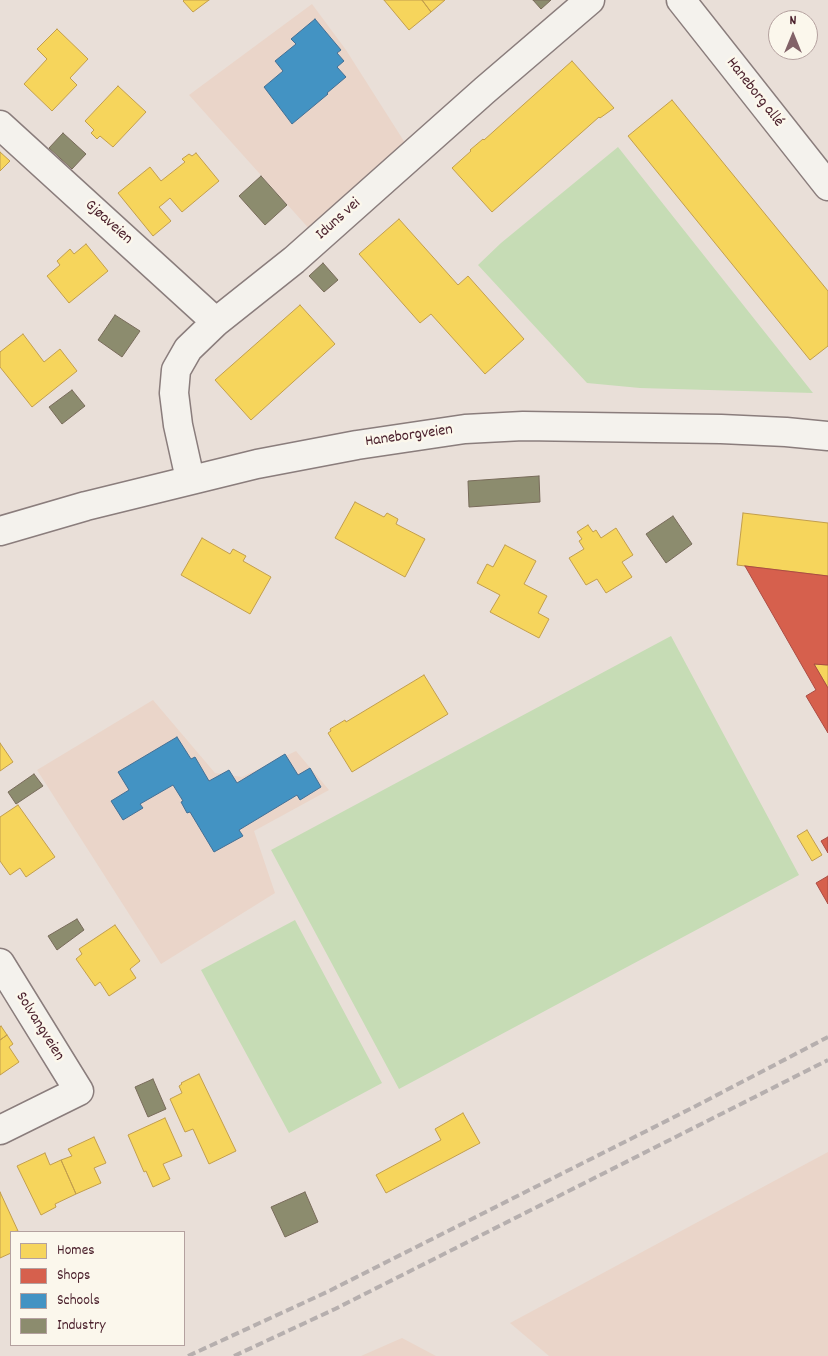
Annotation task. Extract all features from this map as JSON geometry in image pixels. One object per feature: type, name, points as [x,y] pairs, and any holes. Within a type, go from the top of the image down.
[{"type":"street","name":"Iduns vei","points":[[190,479],[175,408],[174,381],[176,370],[188,349],[216,322],[294,260],[470,102],[590,0]]},
{"type":"street","name":"Haneborg allé","points":[[680,0],[828,186]]},
{"type":"street","name":"Gjøaveien","points":[[0,125],[216,322]]},
{"type":"street","name":"Haneborgveien","points":[[0,531],[190,479],[308,453],[416,436],[492,427],[721,429],[828,436]]},
{"type":"street","name":"Solvangveien","points":[[0,963],[79,1091],[0,1130]]},
{"type":"shaded area","points":[[312,4],[346,50],[407,146],[312,232],[189,95]]},
{"type":"shaded area","points":[[153,700],[215,773],[242,777],[296,751],[329,790],[254,831],[275,893],[161,964],[37,770]]},
{"type":"shaded area","points":[[828,1152],[828,1356],[549,1356],[510,1323]]},
{"type":"shaded area","points":[[402,1338],[436,1356],[361,1356]]},
{"type":"green space","points":[[618,147],[813,393],[640,388],[587,383],[478,265],[501,243]]},
{"type":"green space","points":[[671,636],[799,875],[399,1089],[271,850]]},
{"type":"green space","points":[[295,920],[382,1083],[289,1133],[201,970]]},
{"type":"building: Homes","points":[[184,0],[209,0],[193,12],[183,1]]},
{"type":"building: Homes","points":[[384,0],[422,0],[431,12],[409,30]]},
{"type":"building: Homes","points":[[422,0],[445,0],[431,12]]},
{"type":"building: Homes","points":[[57,29],[88,59],[70,78],[77,85],[52,111],[24,84],[47,59],[37,49]]},
{"type":"building: Homes","points":[[572,61],[614,108],[599,117],[492,212],[452,168]]},
{"type":"building: Homes","points":[[118,86],[146,112],[113,147],[100,136],[97,139],[91,133],[94,130],[85,121]]},
{"type":"building: Homes","points":[[672,100],[828,291],[828,346],[810,360],[628,136]]},
{"type":"building: Homes","points":[[0,152],[10,161],[0,171]]},
{"type":"building: Homes","points":[[196,153],[219,181],[182,212],[170,198],[159,207],[171,221],[153,236],[118,193],[150,167],[161,181],[185,162],[182,159],[189,154],[192,156]]},
{"type":"building: Homes","points":[[399,219],[458,285],[468,276],[524,339],[485,374],[431,314],[420,323],[359,254]]},
{"type":"building: Homes","points":[[86,244],[108,271],[69,303],[47,276],[60,265],[57,261],[70,249],[74,254]]},
{"type":"building: Homes","points":[[300,305],[335,344],[251,420],[215,380]]},
{"type":"building: Homes","points":[[23,334],[44,362],[60,349],[77,371],[32,407],[0,367],[0,352]]},
{"type":"building: Homes","points":[[355,502],[384,517],[387,513],[398,519],[396,524],[425,539],[405,577],[335,538]]},
{"type":"building: Homes","points":[[743,513],[828,523],[828,576],[737,565]]},
{"type":"building: Homes","points":[[588,525],[593,532],[596,530],[601,538],[616,528],[633,555],[622,562],[632,577],[606,593],[597,579],[586,585],[569,558],[584,549],[579,541],[582,539],[577,532]]},
{"type":"building: Homes","points":[[202,538],[230,554],[233,549],[246,556],[243,561],[271,577],[250,614],[181,575]]},
{"type":"building: Homes","points":[[505,545],[536,561],[524,584],[547,596],[538,613],[549,619],[539,638],[490,612],[500,595],[477,583],[487,564],[493,567]]},
{"type":"building: Homes","points":[[814,664],[828,665],[828,688]]},
{"type":"building: Homes","points":[[424,675],[448,714],[352,772],[328,733],[331,731],[330,729],[345,720],[346,722]]},
{"type":"building: Homes","points":[[0,743],[13,762],[0,771]]},
{"type":"building: Homes","points":[[18,805],[55,857],[26,877],[20,868],[10,875],[0,861],[0,817]]},
{"type":"building: Homes","points":[[807,830],[822,855],[812,861],[797,836]]},
{"type":"building: Homes","points":[[115,925],[140,961],[130,969],[136,978],[109,996],[100,982],[95,986],[76,959],[82,954],[79,949]]},
{"type":"building: Homes","points":[[0,1027],[7,1035],[0,1040]]},
{"type":"building: Homes","points":[[7,1035],[13,1044],[9,1047],[19,1062],[0,1075],[0,1040]]},
{"type":"building: Homes","points":[[199,1074],[236,1151],[209,1164],[193,1129],[185,1132],[170,1099],[182,1093],[179,1086],[181,1083]]},
{"type":"building: Homes","points":[[463,1113],[480,1143],[386,1193],[376,1175],[441,1140],[435,1129]]},
{"type":"building: Homes","points":[[165,1118],[182,1156],[163,1164],[170,1179],[153,1187],[146,1171],[144,1172],[128,1135]]},
{"type":"building: Homes","points":[[94,1137],[106,1163],[94,1168],[101,1183],[76,1194],[61,1160],[72,1156],[68,1149]]},
{"type":"building: Homes","points":[[45,1153],[50,1165],[61,1160],[76,1194],[55,1204],[56,1207],[41,1215],[17,1166]]},
{"type":"building: Homes","points":[[0,1192],[18,1231],[10,1231],[10,1253],[0,1258]]},
{"type":"building: Shops","points":[[745,566],[828,576],[828,665],[814,664],[828,688],[828,733],[806,696],[816,690]]},
{"type":"building: Shops","points":[[828,837],[828,853],[821,841]]},
{"type":"building: Shops","points":[[828,876],[828,904],[816,883]]},
{"type":"building: Schools","points":[[315,19],[341,50],[337,53],[344,61],[337,67],[346,77],[292,124],[264,87],[283,71],[275,61],[296,44],[291,39]]},
{"type":"building: Schools","points":[[177,737],[191,759],[195,757],[209,781],[229,770],[237,783],[285,754],[298,775],[310,768],[321,787],[300,800],[297,795],[239,830],[243,836],[214,852],[190,812],[187,813],[181,802],[183,801],[173,785],[140,804],[143,808],[123,820],[111,801],[129,790],[118,772]]},
{"type":"building: Industry","points":[[533,0],[551,0],[541,9]]},
{"type":"building: Industry","points":[[63,133],[86,154],[72,169],[49,148]]},
{"type":"building: Industry","points":[[261,176],[287,205],[265,225],[239,196]]},
{"type":"building: Industry","points":[[323,263],[338,280],[324,292],[309,276]]},
{"type":"building: Industry","points":[[115,315],[140,331],[122,357],[98,340]]},
{"type":"building: Industry","points":[[72,390],[85,406],[62,424],[49,407]]},
{"type":"building: Industry","points":[[539,476],[540,502],[469,507],[468,481]]},
{"type":"building: Industry","points":[[673,516],[692,544],[666,563],[646,534]]},
{"type":"building: Industry","points":[[34,774],[43,786],[16,804],[8,792]]},
{"type":"building: Industry","points":[[77,919],[84,930],[57,950],[48,936]]},
{"type":"building: Industry","points":[[153,1079],[166,1109],[148,1117],[135,1087]]},
{"type":"building: Industry","points":[[305,1192],[318,1222],[285,1237],[271,1207]]},
{"type":"railway","points":[[188,1356],[327,1292],[694,1107],[828,1037]]},
{"type":"railway","points":[[234,1356],[335,1309],[828,1060]]}]
